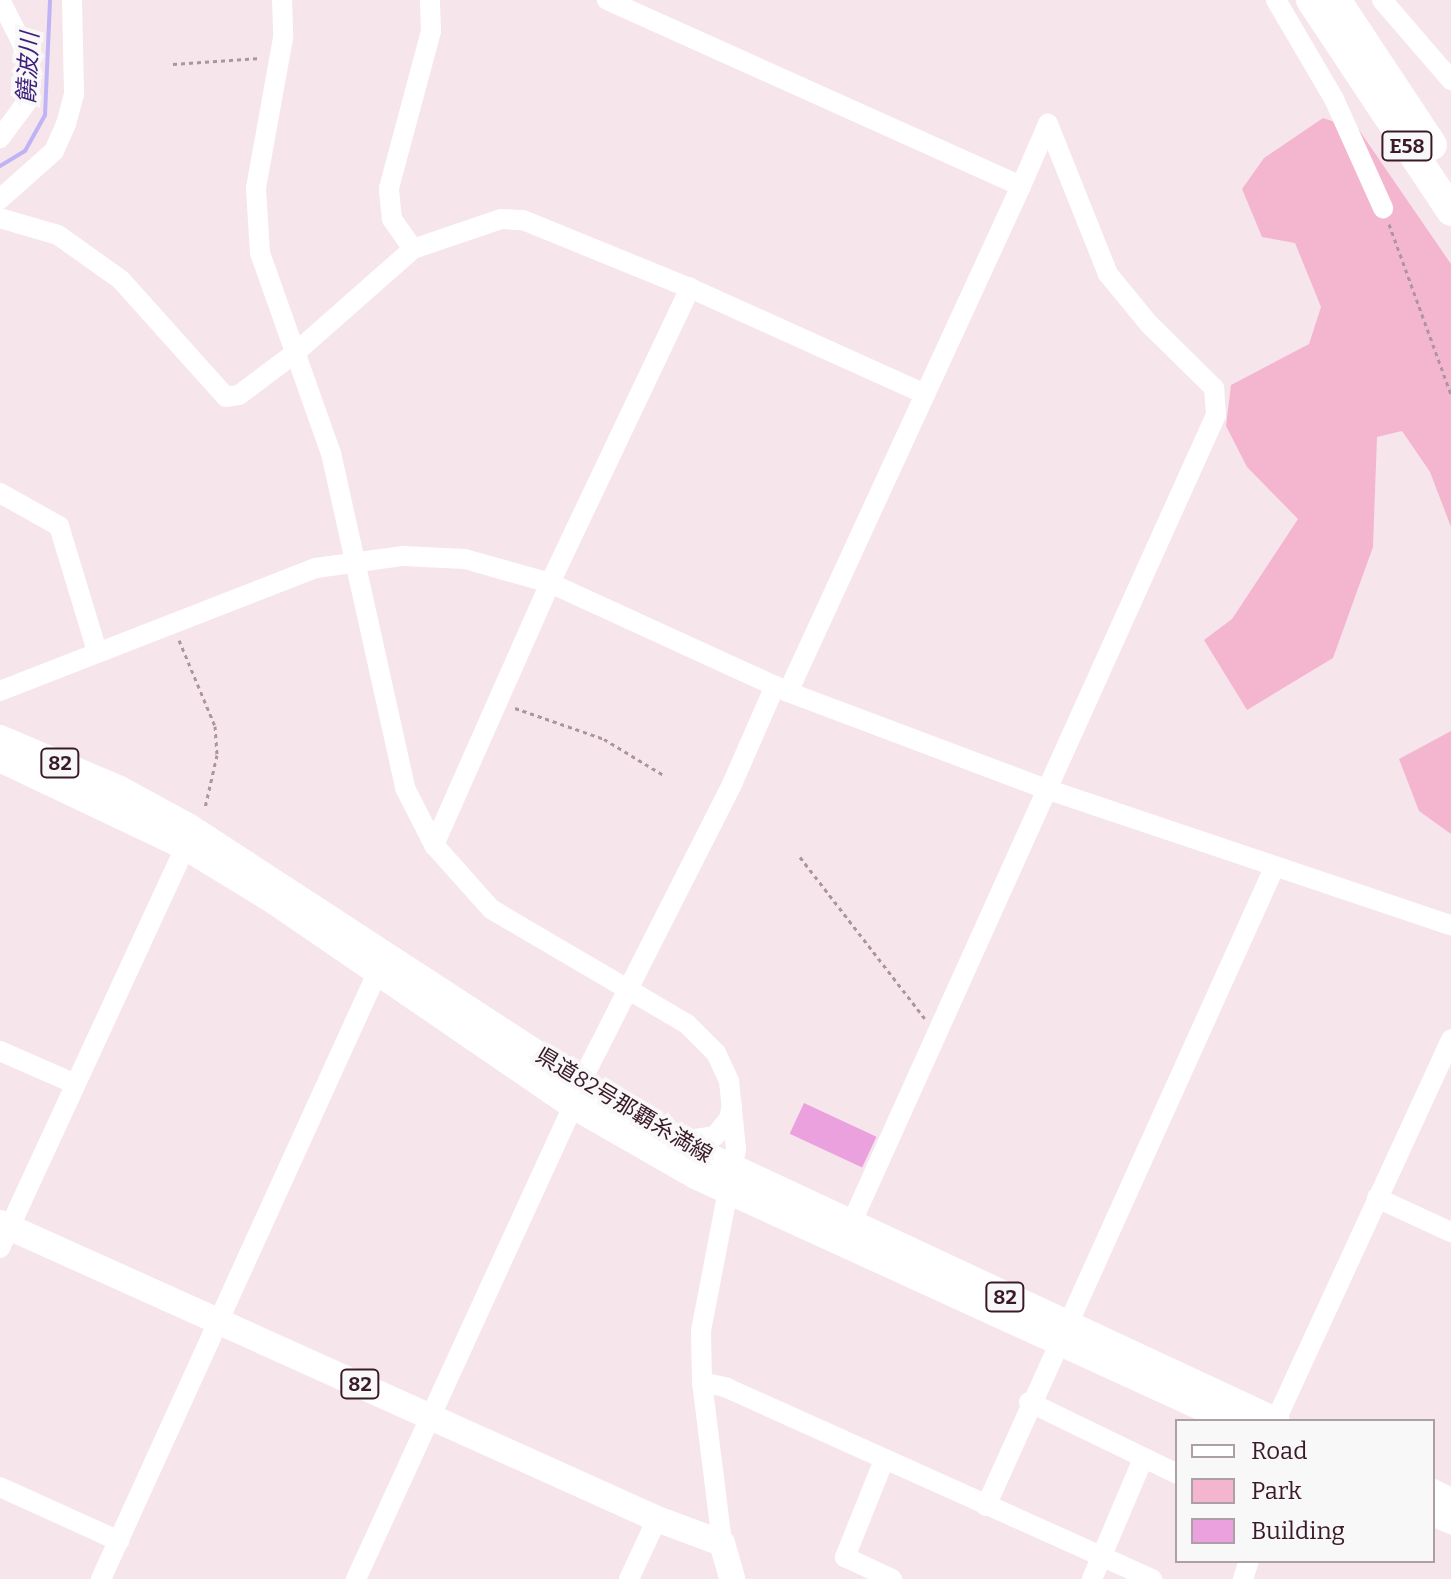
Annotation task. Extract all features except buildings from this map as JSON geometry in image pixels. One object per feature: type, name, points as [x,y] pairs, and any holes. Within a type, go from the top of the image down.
[{"type":"highway","name":"E58","points":[[1311,0],[1451,211]]},
{"type":"highway","name":"E58","points":[[1336,0],[1451,174]]},
{"type":"main road","name":"県道82号那覇糸満線","points":[[0,738],[287,887],[577,1094],[681,1141],[731,1181],[851,1224],[1227,1419]]},
{"type":"main road","name":"県道82号那覇糸満線","points":[[0,759],[115,798],[377,973],[577,1094],[731,1181],[1063,1335],[1271,1419]]},
{"type":"main road","name":"82","points":[[3,1233],[220,1320],[657,1519],[722,1543]]},
{"type":"main road","points":[[722,1543],[732,1579]]},
{"type":"street","points":[[0,0],[22,43],[29,72],[26,103],[0,138]]},
{"type":"street","points":[[0,199],[54,151],[66,124],[74,94],[72,0]]},
{"type":"street","points":[[282,0],[280,56],[256,188],[260,253],[331,453],[405,788],[434,845],[491,909],[628,986],[704,1039],[719,1061],[733,1098],[731,1181],[701,1331],[702,1382],[722,1543]]},
{"type":"street","points":[[413,249],[392,219],[389,188],[431,31],[430,0]]},
{"type":"street","points":[[607,0],[1021,186]]},
{"type":"street","points":[[1276,0],[1334,99],[1383,208]]},
{"type":"street","points":[[1382,0],[1451,80]]},
{"type":"street","points":[[356,1579],[628,986],[782,689],[925,394],[1048,124],[1108,274],[1149,324],[1214,388],[1216,415],[851,1224]]},
{"type":"street","points":[[0,218],[58,235],[121,280],[226,397],[239,395],[295,353],[413,249],[480,223],[523,220],[690,288],[925,394]]},
{"type":"street","points":[[434,845],[500,703],[550,583],[690,288]]},
{"type":"street","points":[[0,493],[59,526],[97,651]]},
{"type":"street","points":[[0,691],[261,586],[354,560],[465,559],[550,583],[782,689],[1046,789],[1451,925]]},
{"type":"street","points":[[3,1233],[185,847]]},
{"type":"street","points":[[986,1506],[1029,1402],[1063,1335],[1275,866]]},
{"type":"street","points":[[101,1579],[377,973]]},
{"type":"street","points":[[1277,1419],[1451,1039]]},
{"type":"street","points":[[0,1051],[75,1084]]},
{"type":"street","points":[[681,1141],[715,1136],[729,1119],[733,1098]]},
{"type":"street","points":[[1377,1198],[1451,1232]]},
{"type":"street","points":[[702,1382],[727,1388],[1152,1579]]},
{"type":"street","points":[[1029,1402],[1175,1473]]},
{"type":"street","points":[[1092,1579],[1143,1459]]},
{"type":"street","points":[[884,1460],[845,1557],[892,1579]]},
{"type":"street","points":[[0,1487],[119,1541]]},
{"type":"street","points":[[629,1579],[657,1519]]},
{"type":"path","points":[[173,64],[280,56]]},
{"type":"path","points":[[1383,208],[1451,394]]},
{"type":"path","points":[[172,622],[215,726],[217,755],[205,808]]},
{"type":"path","points":[[500,703],[604,739],[665,776]]},
{"type":"path","points":[[800,857],[936,1035]]},
{"type":"green space","points":[[1323,118],[1359,130],[1451,264],[1451,527],[1430,472],[1402,431],[1377,437],[1373,547],[1333,658],[1247,710],[1204,640],[1232,619],[1298,519],[1247,467],[1226,426],[1231,385],[1309,344],[1321,307],[1295,243],[1262,237],[1242,189],[1264,158]]},
{"type":"green space","points":[[1451,731],[1451,834],[1419,811],[1399,759]]},
{"type":"waterway","name":"饒波川","points":[[0,166],[25,151],[45,115],[50,0]]}]
